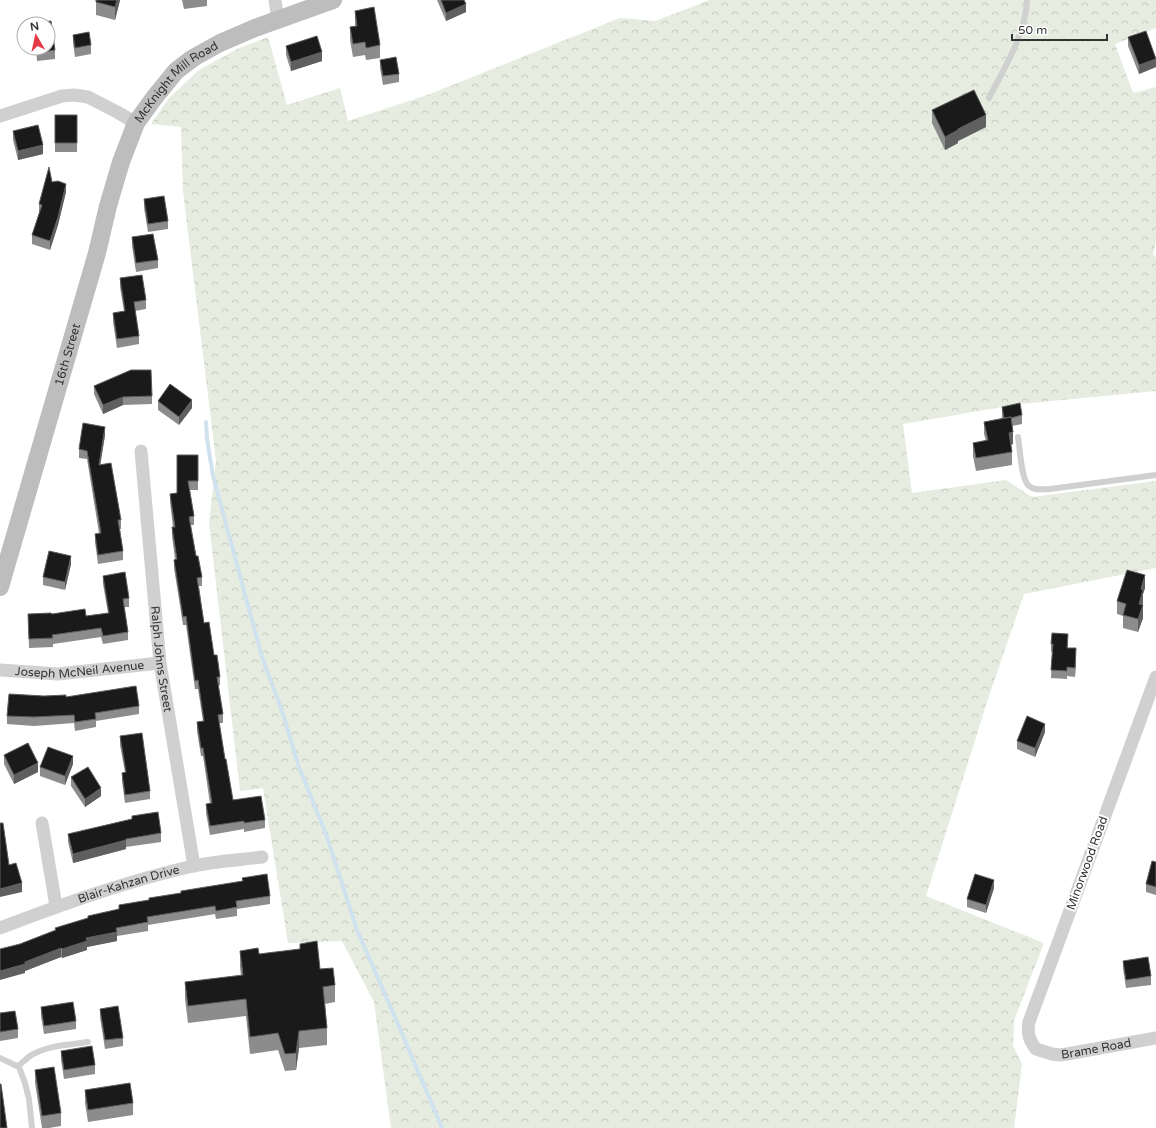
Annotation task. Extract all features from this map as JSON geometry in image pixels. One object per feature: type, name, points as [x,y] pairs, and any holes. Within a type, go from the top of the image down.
[{"type":"street","points":[[275,0],[278,20]]},
{"type":"street","name":"McKnight Mill Road","points":[[1,112],[62,96],[74,95],[88,97],[136,123],[176,71],[192,58],[220,43],[333,0]]},
{"type":"street","name":"16th Street","points":[[0,587],[98,252],[108,206],[121,162],[136,123]]},
{"type":"street","name":"Ralph Johns Street","points":[[141,451],[160,663],[194,866]]},
{"type":"street","name":"Joseph McNeil Avenue","points":[[0,670],[58,674],[160,663]]},
{"type":"street","name":"Minorwood Road","points":[[1036,1049],[1029,1038],[1027,1031],[1029,1022],[1156,679]]},
{"type":"street","points":[[42,822],[56,906]]},
{"type":"street","name":"Blair-Kahzan Drive","points":[[0,928],[56,906],[121,885],[194,866],[262,857]]},
{"type":"street","name":"Brame Road","points":[[1036,1049],[1060,1055],[1156,1038]]},
{"type":"lane","points":[[989,98],[1021,31],[1027,9],[1027,0]]},
{"type":"lane","points":[[1018,437],[1024,480],[1030,487],[1037,490],[1156,475]]},
{"type":"lane","points":[[18,1066],[30,1056],[42,1050],[88,1042]]},
{"type":"lane","points":[[0,1058],[18,1066],[25,1083],[29,1099],[32,1128]]},
{"type":"green space","points":[[710,0],[1156,0],[1156,28],[1115,44],[1133,93],[1156,87],[1156,242],[1153,254],[1156,257],[1156,391],[1020,404],[903,424],[912,493],[1006,480],[1032,497],[1156,481],[1156,568],[1024,594],[988,699],[926,896],[1044,943],[1014,1021],[1013,1046],[1022,1064],[1014,1128],[391,1128],[374,1002],[342,941],[288,943],[263,788],[240,791],[209,523],[216,461],[183,191],[181,127],[151,124],[169,98],[199,70],[237,49],[268,37],[287,105],[340,88],[348,121],[430,94],[620,18],[655,21]]},
{"type":"building","points":[[96,0],[117,0],[115,7],[96,2]]},
{"type":"building","points":[[441,0],[464,0],[466,4],[446,13]]},
{"type":"building","points":[[374,7],[380,45],[366,48],[365,42],[353,44],[350,27],[357,26],[355,11]]},
{"type":"building","points":[[1146,31],[1156,59],[1139,65],[1128,37]]},
{"type":"building","points":[[89,32],[91,45],[75,48],[73,35]]},
{"type":"building","points":[[317,36],[322,52],[291,62],[286,46]]},
{"type":"building","points":[[396,57],[399,74],[383,76],[380,60]]},
{"type":"building","points":[[974,90],[986,115],[945,137],[932,110]]},
{"type":"building","points":[[55,115],[77,115],[77,143],[55,143]]},
{"type":"building","points":[[38,125],[43,145],[18,151],[13,131]]},
{"type":"building","points":[[49,167],[52,182],[58,181],[66,184],[58,217],[50,241],[32,235],[42,205],[39,204]]},
{"type":"building","points":[[164,196],[168,221],[148,224],[144,199]]},
{"type":"building","points":[[153,234],[158,260],[136,263],[132,237]]},
{"type":"building","points":[[142,275],[146,300],[134,302],[139,336],[117,339],[113,313],[125,311],[120,278]]},
{"type":"building","points":[[131,370],[151,370],[152,396],[123,397],[103,405],[94,386]]},
{"type":"building","points":[[170,384],[192,400],[179,417],[158,401]]},
{"type":"building","points":[[1020,403],[1022,415],[1004,418],[1002,407]]},
{"type":"building","points":[[1011,417],[1013,432],[1009,433],[1012,452],[976,458],[973,443],[988,440],[984,422]]},
{"type":"building","points":[[83,423],[105,427],[99,465],[111,463],[121,520],[118,520],[123,551],[98,555],[95,534],[101,533],[87,451],[79,449]]},
{"type":"building","points":[[177,455],[198,455],[198,481],[188,481],[194,516],[189,517],[196,556],[198,556],[202,577],[197,578],[204,623],[209,622],[214,655],[217,655],[220,677],[217,677],[223,714],[218,715],[233,800],[261,796],[265,820],[244,823],[244,821],[210,826],[206,804],[212,803],[197,722],[204,721],[198,680],[195,681],[186,616],[183,617],[174,560],[177,559],[172,527],[175,527],[170,494],[177,493]]},
{"type":"building","points":[[49,551],[71,556],[65,582],[43,577]]},
{"type":"building","points":[[1127,570],[1145,575],[1139,604],[1143,605],[1138,619],[1123,615],[1126,604],[1117,601]]},
{"type":"building","points":[[125,572],[129,598],[123,599],[128,632],[103,636],[101,628],[52,635],[53,638],[29,639],[28,614],[52,614],[85,609],[86,616],[109,613],[103,576]]},
{"type":"building","points":[[1052,633],[1068,634],[1067,648],[1076,648],[1075,668],[1067,667],[1067,671],[1051,670],[1053,644],[1051,644]]},
{"type":"building","points":[[136,686],[139,706],[95,713],[96,719],[75,722],[74,715],[34,717],[7,716],[9,694],[44,696],[66,695],[66,697]]},
{"type":"building","points":[[1027,716],[1045,724],[1035,748],[1017,741]]},
{"type":"building","points":[[142,733],[150,791],[125,795],[122,773],[126,772],[120,736]]},
{"type":"building","points":[[28,743],[38,763],[14,775],[4,755]]},
{"type":"building","points":[[48,747],[73,756],[65,776],[40,767]]},
{"type":"building","points":[[88,767],[101,788],[85,799],[71,777]]},
{"type":"building","points":[[158,812],[161,833],[126,839],[73,854],[68,834],[132,819],[132,816]]},
{"type":"building","points":[[0,823],[3,823],[9,865],[16,863],[22,883],[0,889]]},
{"type":"building","points":[[1152,861],[1156,862],[1156,887],[1146,884]]},
{"type":"building","points":[[267,874],[270,896],[236,901],[237,907],[216,911],[215,906],[147,917],[148,922],[116,928],[117,932],[86,938],[87,941],[62,949],[61,948],[25,962],[25,964],[0,971],[0,949],[20,944],[56,930],[55,928],[88,918],[88,916],[119,909],[119,905],[181,893],[181,891],[243,881],[242,878]]},
{"type":"building","points":[[975,874],[994,880],[986,905],[967,899]]},
{"type":"building","points":[[317,941],[320,969],[333,968],[335,985],[323,987],[327,1028],[299,1031],[296,1053],[285,1054],[278,1033],[250,1037],[246,999],[188,1006],[185,982],[243,975],[240,951],[258,948],[259,954],[300,949],[300,944]]},
{"type":"building","points":[[1148,957],[1151,976],[1126,980],[1123,961]]},
{"type":"building","points":[[73,1002],[76,1021],[44,1026],[41,1007]]},
{"type":"building","points":[[118,1006],[123,1038],[105,1040],[100,1009]]},
{"type":"building","points":[[15,1011],[18,1029],[0,1032],[0,1013]]},
{"type":"building","points":[[92,1046],[95,1065],[64,1070],[61,1051]]},
{"type":"building","points":[[54,1067],[61,1113],[42,1116],[35,1070]]},
{"type":"building","points":[[130,1083],[133,1103],[88,1110],[85,1090]]},
{"type":"building","points":[[1,1084],[7,1128],[0,1128]]},
{"type":"waterway","points":[[206,422],[213,476],[262,657],[282,711],[299,767],[326,834],[357,930],[442,1128]]}]
